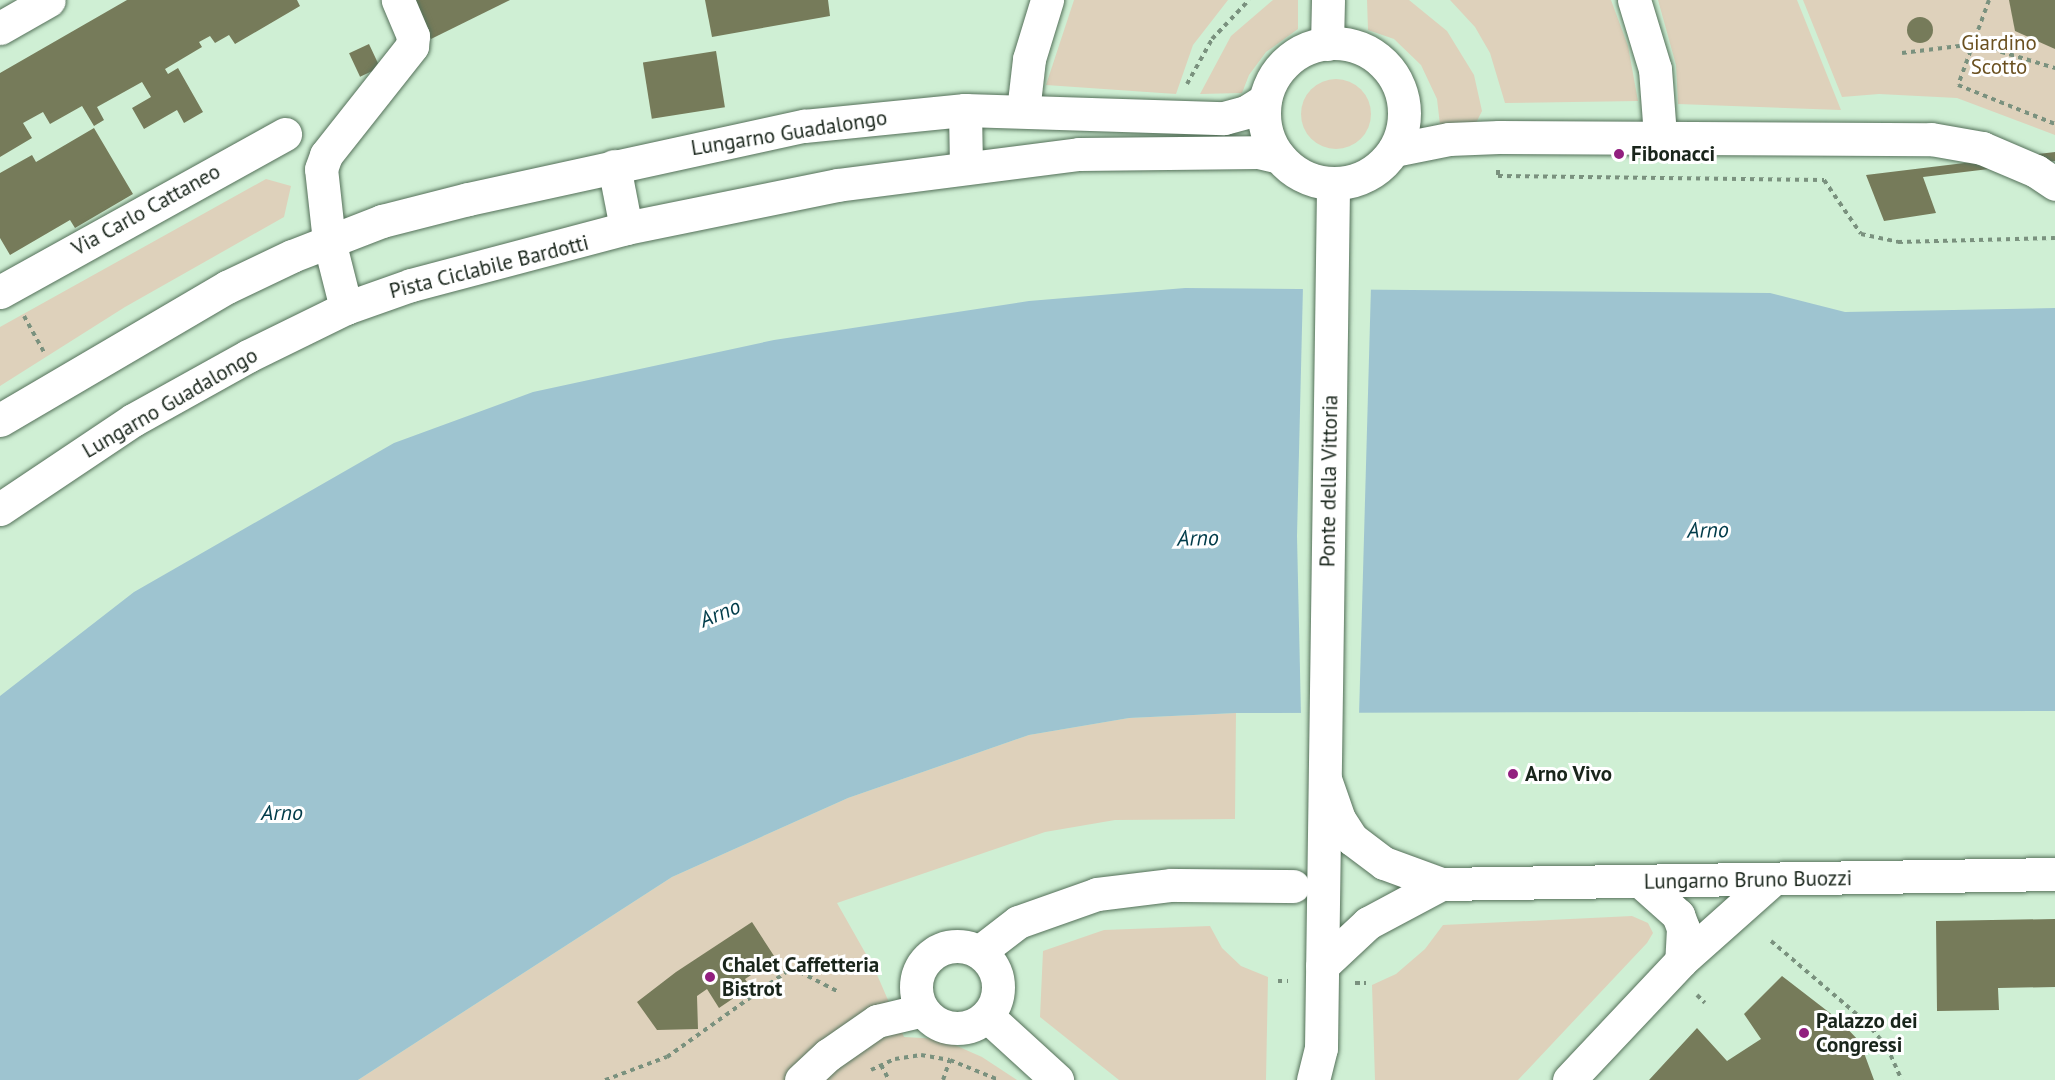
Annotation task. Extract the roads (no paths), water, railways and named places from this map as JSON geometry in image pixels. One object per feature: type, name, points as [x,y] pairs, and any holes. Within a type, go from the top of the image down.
[{"type":"street","points":[[0,28],[49,0]]},
{"type":"street","points":[[346,308],[329,241],[321,169],[326,154],[412,46],[414,36],[398,0]]},
{"type":"street","points":[[1023,111],[1029,59],[1047,0]]},
{"type":"street","points":[[1327,44],[1328,0]]},
{"type":"street","points":[[1634,0],[1655,69],[1660,136]]},
{"type":"street","points":[[1327,44],[1366,52],[1396,80],[1404,119],[1394,150],[1363,178],[1333,184],[1308,178],[1279,157],[1267,133],[1265,100],[1273,79],[1287,62],[1306,50],[1327,44]]},
{"type":"street","name":"Lungarno Guadalongo","points":[[0,420],[227,287],[329,241],[393,218],[614,165],[804,126],[965,110],[1224,118],[1246,112],[1265,100]]},
{"type":"street","points":[[965,110],[966,168]]},
{"type":"street","name":"Via Carlo Cattaneo","points":[[2,284],[285,134]]},
{"type":"street","points":[[1394,150],[1449,139],[1660,136],[1948,140],[1982,148],[2036,171],[2055,184]]},
{"type":"street","name":"Lungarno Guadalongo","points":[[0,509],[133,420],[248,356],[346,308],[411,285],[626,228],[837,185],[1079,154],[1258,152],[1279,157]]},
{"type":"street","points":[[614,165],[626,228]]},
{"type":"street","name":"Ponte della Vittoria","points":[[1321,1048],[1333,184]]},
{"type":"street","name":"Lungarno Bruno Buozzi","points":[[1325,778],[1339,819],[1352,839],[1384,863],[1441,884],[2055,874]]},
{"type":"street","points":[[1569,1080],[1682,961],[1772,880]]},
{"type":"street","points":[[1641,882],[1678,915],[1683,928],[1682,961]]},
{"type":"street","name":"Lungarno Bruno Buozzi","points":[[1322,966],[1368,923],[1441,884]]},
{"type":"street","points":[[979,952],[1018,921],[1081,898],[1171,885],[1293,886]]},
{"type":"street","points":[[954,946],[979,952],[988,960],[997,982],[997,994],[987,1016],[965,1028],[953,1028],[936,1022],[922,1010],[916,987],[918,975],[931,956],[954,946]]},
{"type":"street","points":[[801,1080],[828,1055],[877,1021],[922,1010]]},
{"type":"street","points":[[987,1016],[1057,1080]]},
{"type":"street","points":[[1313,1080],[1321,1048]]},
{"type":"street","points":[[1321,1048],[1330,1080]]},
{"type":"water","name":"Arno","points":[[1185,288],[1770,293],[1845,312],[2055,308],[2055,711],[1236,713],[1129,718],[1029,735],[848,798],[672,877],[358,1080],[0,1080],[0,696],[134,592],[394,443],[533,392],[774,340],[1029,301]]},
{"type":"place","name":"Fibonacci","points":[[1619,154]]},
{"type":"place","name":"Arno Vivo","points":[[1513,774]]},
{"type":"place","name":"Chalet Caffetteria Bistrot","points":[[710,977]]},
{"type":"place","name":"Palazzo dei Congressi","points":[[1804,1033]]},
{"type":"park label","name":"Giardino Scotto","points":[[1999,55]]}]
